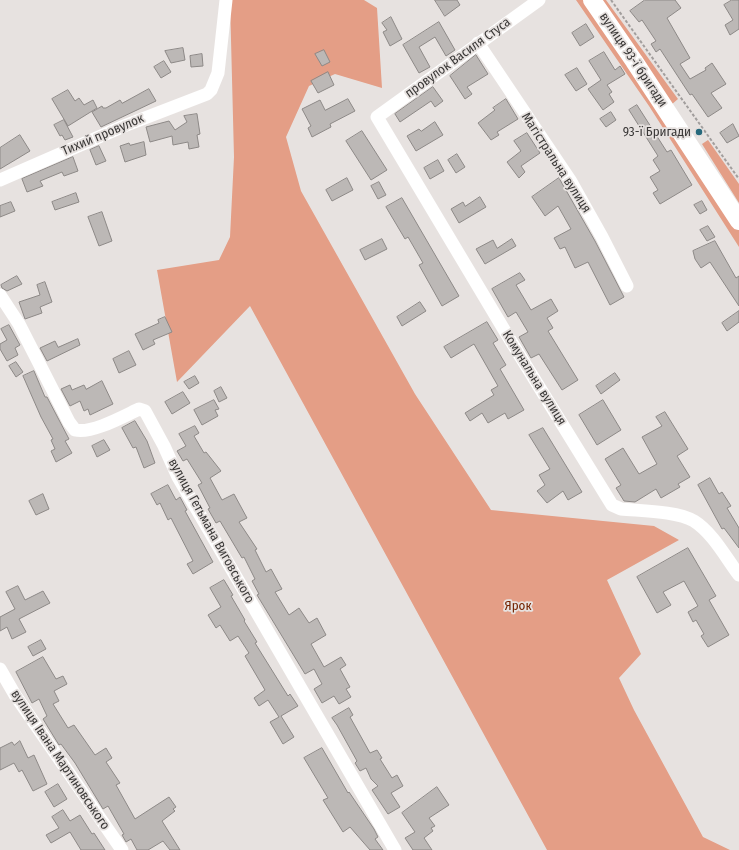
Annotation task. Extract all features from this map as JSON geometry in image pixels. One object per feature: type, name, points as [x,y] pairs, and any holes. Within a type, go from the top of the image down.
[{"type":"main road","name":"вулиця 93-ї бригади","points":[[592,0],[634,60],[739,221]]},
{"type":"street","name":"Тихий провулок","points":[[0,180],[124,126],[207,94],[211,90],[218,73],[226,0]]},
{"type":"street","name":"провулок Василя Стуса","points":[[377,117],[539,0]]},
{"type":"street","name":"Магістральна вулиця","points":[[478,43],[570,180],[627,286]]},
{"type":"street","name":"Комунальна вулиця","points":[[377,117],[509,338],[612,505],[621,509],[683,516],[694,521],[708,534],[739,576]]},
{"type":"street","name":"вулиця Гетьмана Виговського","points":[[0,295],[19,324],[68,422],[75,430],[85,430],[104,425],[139,408],[145,411],[164,446],[178,477],[395,850]]},
{"type":"street","name":"вулиця Івана Мартиновського","points":[[0,669],[23,708],[122,850]]},
{"type":"path","points":[[611,0],[739,179]]},
{"type":"green space","name":"Ярок","points":[[230,0],[364,0],[377,8],[382,88],[335,74],[309,86],[286,137],[301,191],[415,394],[491,510],[654,526],[679,540],[607,580],[641,654],[619,678],[634,710],[703,837],[730,850],[547,850],[250,306],[177,382],[157,270],[219,260],[230,237],[234,157]]},
{"type":"green space","points":[[576,0],[588,0],[739,229],[739,247],[649,106]]},
{"type":"green space","points":[[597,0],[606,0],[678,99],[671,105]]},
{"type":"green space","points":[[708,140],[739,184],[739,203],[702,144]]},
{"type":"building","points":[[435,0],[457,0],[460,5],[445,16]]},
{"type":"building","points":[[645,0],[675,0],[681,8],[667,18],[690,58],[680,64],[690,79],[706,70],[705,68],[712,63],[726,84],[711,93],[722,108],[708,117],[692,94],[690,95],[660,49],[656,52],[651,44],[656,41],[642,20],[639,22],[630,11]]},
{"type":"building","points":[[732,0],[739,0],[739,29],[730,35],[725,25],[733,20],[724,5]]},
{"type":"building","points":[[391,17],[402,39],[390,46],[383,32],[387,30],[382,23]]},
{"type":"building","points":[[439,22],[455,50],[446,56],[435,37],[419,47],[430,67],[419,73],[403,45]]},
{"type":"building","points":[[586,24],[594,37],[580,46],[572,33]]},
{"type":"building","points":[[183,48],[185,60],[171,63],[165,51]]},
{"type":"building","points":[[324,50],[330,62],[322,66],[315,54]]},
{"type":"building","points":[[604,52],[615,70],[620,66],[625,74],[607,85],[612,92],[609,94],[614,102],[603,110],[588,89],[601,80],[589,61]]},
{"type":"building","points":[[202,54],[203,66],[191,67],[190,56]]},
{"type":"building","points":[[476,55],[488,74],[467,87],[472,94],[465,99],[450,76]]},
{"type":"building","points":[[164,61],[171,72],[161,78],[154,67]]},
{"type":"building","points":[[577,68],[587,84],[576,91],[565,75]]},
{"type":"building","points":[[328,72],[334,85],[318,93],[311,81]]},
{"type":"building","points":[[433,87],[443,101],[435,107],[431,101],[400,122],[395,114]]},
{"type":"building","points":[[149,89],[156,101],[101,127],[92,112],[102,106],[103,108],[106,108],[120,100],[122,103]]},
{"type":"building","points":[[68,90],[75,101],[79,98],[84,105],[93,100],[97,108],[68,126],[52,99]]},
{"type":"building","points":[[348,99],[355,111],[330,124],[331,127],[312,137],[308,128],[311,126],[302,109],[320,100],[325,110]]},
{"type":"building","points":[[506,99],[518,119],[497,132],[499,135],[491,140],[478,123],[495,110],[493,108]]},
{"type":"building","points":[[637,105],[667,152],[671,150],[692,185],[660,204],[653,193],[658,190],[650,177],[660,171],[653,160],[658,156],[629,110]]},
{"type":"building","points":[[611,112],[616,120],[606,127],[600,119]]},
{"type":"building","points":[[197,114],[200,134],[197,135],[199,147],[189,149],[188,142],[173,145],[172,136],[150,142],[146,127],[169,121],[175,130],[187,122],[184,116]]},
{"type":"building","points":[[64,120],[73,137],[65,140],[62,135],[60,136],[54,125]]},
{"type":"building","points":[[435,122],[443,135],[416,151],[407,136],[419,129],[421,131]]},
{"type":"building","points":[[733,124],[739,136],[727,143],[720,133]]},
{"type":"building","points":[[362,131],[387,170],[371,180],[346,141]]},
{"type":"building","points":[[527,133],[540,153],[521,166],[525,172],[519,178],[507,162],[521,151],[514,141]]},
{"type":"building","points":[[20,135],[30,151],[0,169],[0,148]]},
{"type":"building","points":[[144,142],[146,155],[125,162],[120,146],[129,143],[130,145]]},
{"type":"building","points":[[99,146],[106,161],[96,165],[90,150]]},
{"type":"building","points":[[457,154],[465,167],[456,173],[448,160]]},
{"type":"building","points":[[73,157],[78,171],[64,176],[62,172],[40,181],[43,186],[27,192],[22,179]]},
{"type":"building","points":[[438,160],[444,171],[430,179],[424,168]]},
{"type":"building","points":[[347,178],[353,190],[332,201],[326,190]]},
{"type":"building","points":[[559,178],[595,241],[624,297],[610,305],[588,262],[575,268],[565,247],[560,249],[554,238],[571,229],[558,206],[545,216],[532,197]]},
{"type":"building","points":[[379,182],[386,195],[378,199],[371,186]]},
{"type":"building","points":[[76,193],[79,202],[55,210],[52,202]]},
{"type":"building","points":[[480,197],[486,207],[459,223],[451,209],[463,202],[465,206]]},
{"type":"building","points":[[402,198],[459,296],[442,306],[419,265],[423,263],[408,237],[405,239],[386,207]]},
{"type":"building","points":[[702,201],[707,210],[700,214],[694,205]]},
{"type":"building","points":[[11,202],[15,211],[0,217],[0,206]]},
{"type":"building","points":[[102,212],[112,241],[99,246],[88,217]]},
{"type":"building","points":[[708,226],[715,237],[707,241],[700,230]]},
{"type":"building","points":[[382,239],[387,249],[365,260],[360,250]]},
{"type":"building","points":[[512,239],[516,246],[485,264],[476,249],[493,240],[497,248]]},
{"type":"building","points":[[715,241],[736,278],[739,276],[739,306],[710,262],[701,268],[695,259],[693,251]]},
{"type":"building","points":[[520,273],[525,280],[516,285],[531,310],[551,299],[558,311],[547,318],[553,328],[548,331],[578,380],[562,390],[539,354],[531,358],[519,337],[528,332],[516,312],[508,317],[492,289]]},
{"type":"building","points":[[17,276],[22,284],[7,291],[2,288],[1,285]]},
{"type":"building","points":[[45,282],[52,302],[40,307],[42,313],[25,319],[19,302],[40,295],[37,285]]},
{"type":"building","points":[[420,302],[426,311],[402,326],[397,317]]},
{"type":"building","points":[[739,311],[739,322],[727,331],[722,323]]},
{"type":"building","points":[[165,317],[172,332],[153,340],[155,344],[143,350],[135,334],[159,323],[158,320]]},
{"type":"building","points":[[487,322],[498,340],[493,343],[506,365],[500,369],[524,410],[508,419],[505,413],[488,423],[482,413],[470,421],[465,413],[494,395],[491,390],[498,386],[474,344],[451,358],[444,347]]},
{"type":"building","points":[[9,325],[20,345],[15,348],[18,355],[7,361],[0,349],[0,344],[7,340],[1,329]]},
{"type":"building","points":[[78,339],[80,345],[47,361],[40,348],[55,341],[58,347]]},
{"type":"building","points":[[129,351],[136,365],[119,373],[113,359]]},
{"type":"building","points":[[16,362],[23,372],[16,377],[9,366]]},
{"type":"building","points":[[34,371],[45,397],[47,397],[69,439],[65,441],[72,453],[56,462],[51,451],[55,449],[51,440],[53,439],[41,417],[23,376]]},
{"type":"building","points":[[615,373],[620,380],[601,394],[596,386]]},
{"type":"building","points":[[195,376],[199,383],[189,389],[184,382]]},
{"type":"building","points":[[102,381],[113,404],[90,415],[88,409],[84,411],[80,401],[70,406],[61,389],[70,385],[72,390],[84,385],[86,389]]},
{"type":"building","points":[[221,387],[227,398],[219,402],[214,391]]},
{"type":"building","points":[[183,392],[190,403],[172,414],[165,402]]},
{"type":"building","points":[[214,400],[219,409],[215,410],[218,416],[202,425],[194,410]]},
{"type":"building","points":[[603,400],[621,430],[597,445],[579,415]]},
{"type":"building","points":[[665,412],[688,449],[677,456],[690,477],[678,484],[680,487],[661,498],[656,489],[635,502],[624,501],[616,488],[621,485],[605,459],[623,448],[639,474],[657,464],[642,437],[662,426],[656,417]]},
{"type":"building","points":[[135,421],[147,441],[155,463],[144,468],[136,447],[133,448],[122,428]]},
{"type":"building","points":[[195,426],[199,433],[194,436],[204,453],[206,452],[221,471],[210,478],[222,500],[234,494],[247,518],[239,522],[257,549],[255,550],[266,572],[271,569],[282,589],[275,592],[289,615],[299,608],[309,623],[317,618],[326,635],[311,644],[324,667],[341,657],[346,665],[340,669],[350,687],[346,689],[351,697],[339,704],[334,696],[322,703],[314,689],[322,684],[314,669],[305,674],[257,595],[259,594],[252,581],[255,579],[244,557],[242,558],[220,521],[216,523],[208,509],[210,508],[198,485],[202,483],[187,459],[183,461],[177,451],[186,446],[179,434]]},
{"type":"building","points":[[543,428],[582,492],[568,500],[563,491],[547,503],[537,491],[545,485],[539,475],[550,469],[529,435]]},
{"type":"building","points":[[104,440],[110,450],[97,457],[92,446]]},
{"type":"building","points":[[710,478],[719,494],[722,492],[731,506],[727,508],[739,528],[739,548],[724,528],[722,529],[698,485]]},
{"type":"building","points":[[168,485],[176,500],[180,497],[187,510],[185,511],[213,562],[193,574],[187,564],[193,561],[171,518],[168,520],[160,503],[157,505],[151,494]]},
{"type":"building","points":[[43,494],[49,509],[36,515],[29,501]]},
{"type":"building","points":[[688,548],[716,596],[709,600],[729,635],[708,647],[701,636],[704,634],[696,620],[693,622],[688,612],[698,606],[684,581],[663,592],[671,605],[657,613],[637,577]]},
{"type":"building","points":[[224,580],[233,595],[231,596],[245,620],[244,621],[257,642],[255,643],[288,696],[290,694],[298,706],[281,716],[294,737],[283,744],[270,722],[279,717],[268,700],[259,706],[254,698],[265,690],[245,656],[249,653],[238,636],[230,641],[220,625],[216,628],[208,615],[221,607],[210,588]]},
{"type":"building","points":[[18,586],[25,600],[43,591],[50,603],[19,619],[26,632],[12,639],[7,627],[0,631],[0,617],[15,609],[6,592]]},
{"type":"building","points":[[41,640],[46,649],[33,656],[28,647]]},
{"type":"building","points":[[43,657],[56,679],[63,676],[67,684],[54,691],[59,701],[53,704],[68,728],[74,725],[95,755],[106,748],[112,758],[106,762],[120,783],[116,785],[135,819],[169,797],[176,807],[173,809],[175,811],[162,821],[180,850],[170,850],[163,841],[148,850],[137,850],[131,839],[126,842],[122,835],[124,834],[108,806],[103,809],[75,763],[61,744],[59,745],[43,719],[47,716],[39,699],[32,703],[16,672]]},
{"type":"building","points":[[349,708],[353,715],[350,717],[370,753],[377,750],[382,758],[380,759],[392,778],[397,775],[403,786],[391,793],[400,807],[388,814],[372,790],[378,786],[371,779],[366,768],[360,771],[355,763],[357,761],[332,718]]},
{"type":"building","points":[[20,741],[28,758],[34,755],[47,784],[33,791],[22,770],[19,772],[14,763],[0,770],[0,748],[12,742],[14,745]]},
{"type":"building","points":[[322,748],[348,793],[349,792],[374,829],[378,837],[375,839],[383,850],[370,850],[350,827],[343,832],[323,800],[328,798],[304,758]]},
{"type":"building","points":[[58,784],[67,799],[54,807],[45,792]]},
{"type":"building","points":[[437,787],[449,805],[429,818],[435,826],[431,828],[433,831],[424,838],[432,850],[413,850],[405,838],[415,832],[402,813]]},
{"type":"building","points":[[63,810],[70,821],[80,815],[92,834],[94,833],[105,850],[81,850],[70,832],[51,843],[46,835],[59,828],[52,817]]},
{"type":"place","name":"93-ї Бригади","points":[[699,132]]}]
